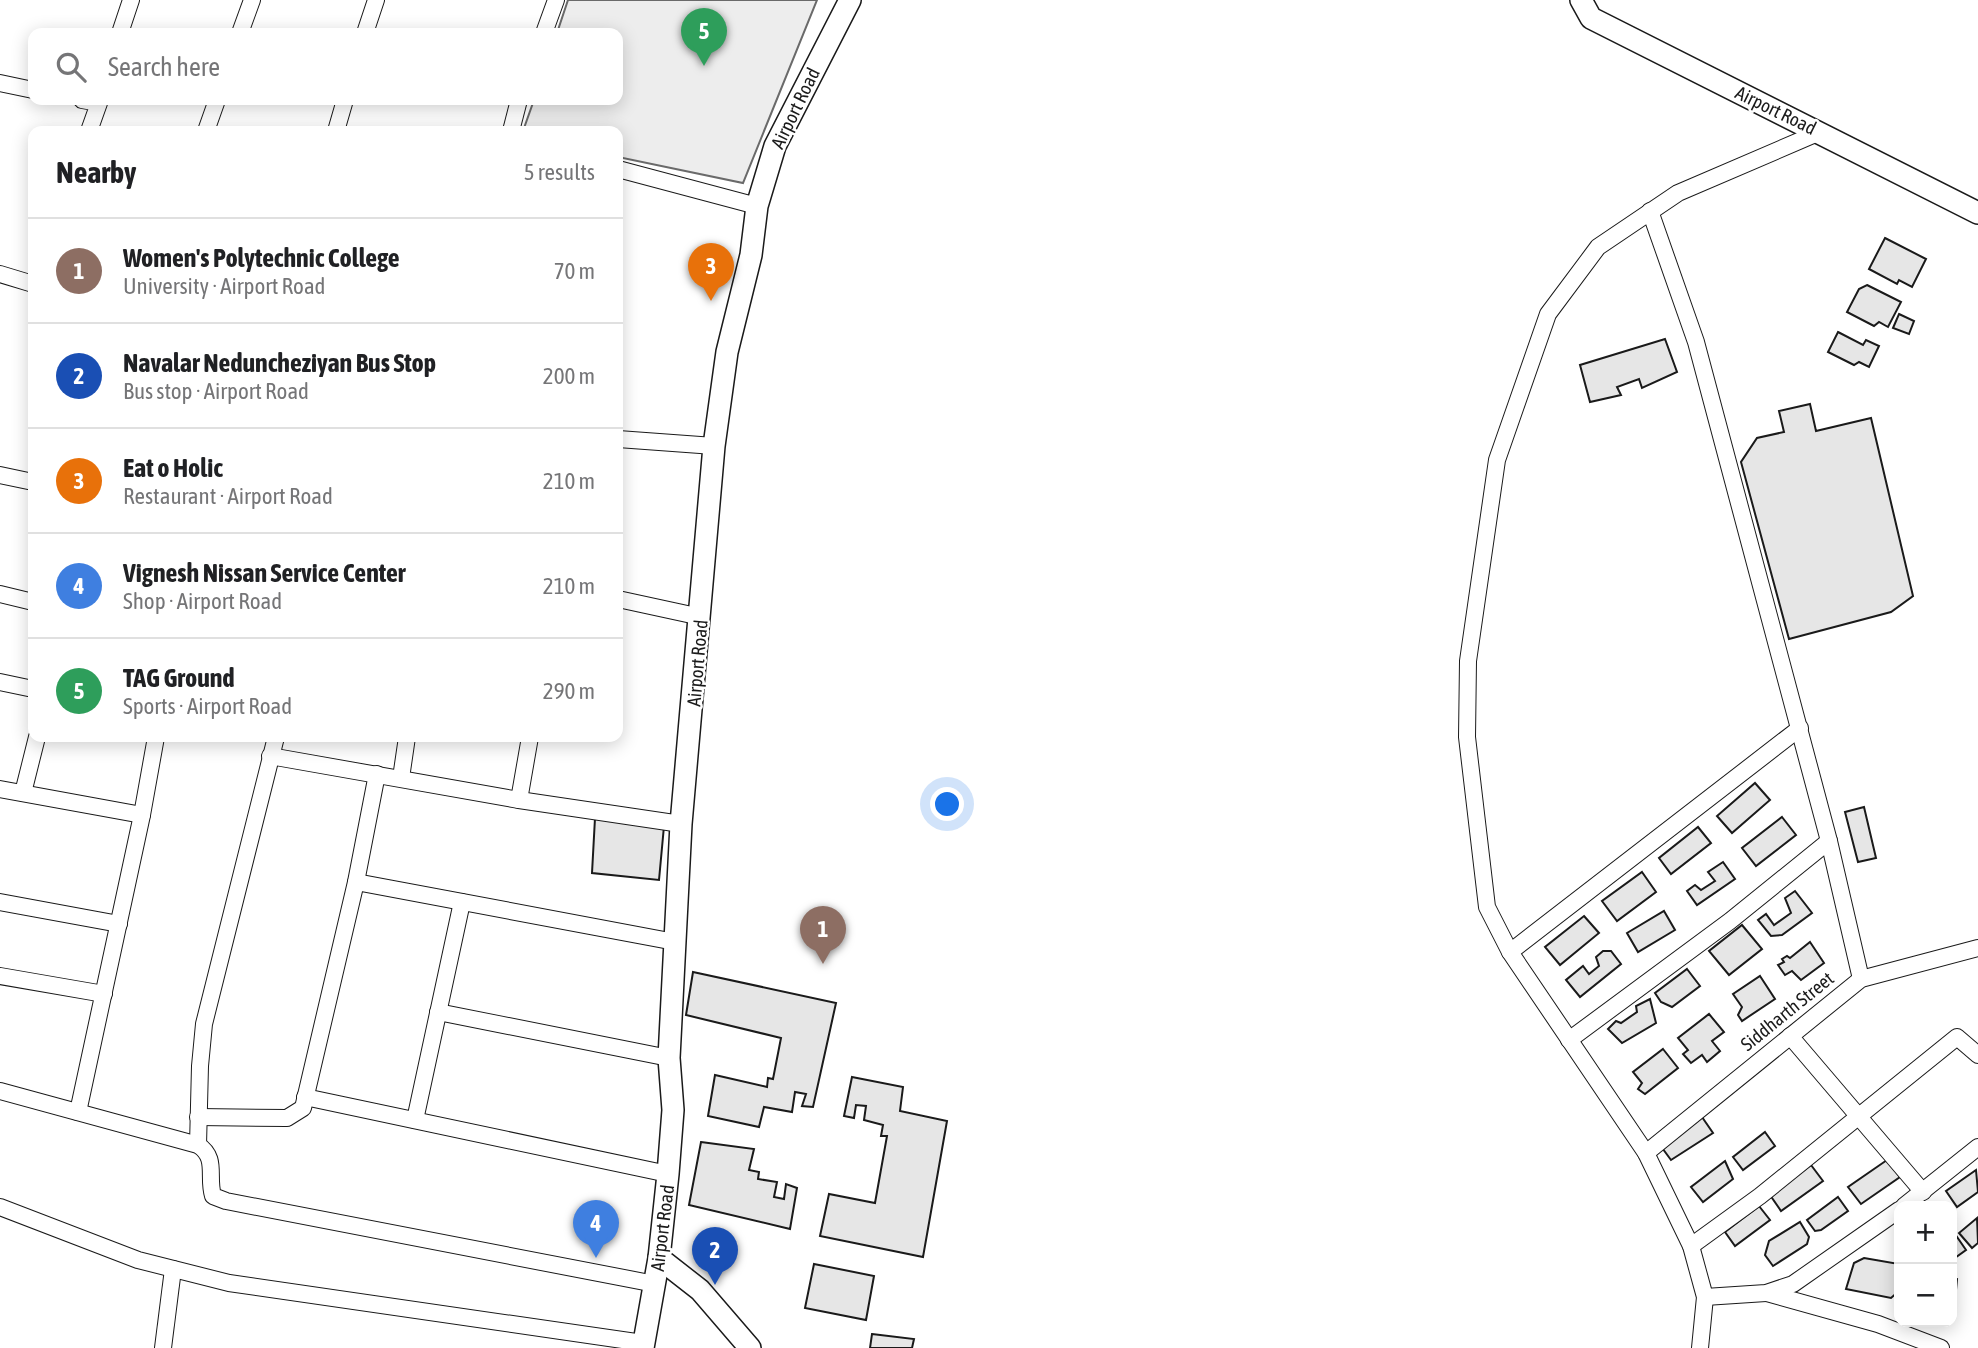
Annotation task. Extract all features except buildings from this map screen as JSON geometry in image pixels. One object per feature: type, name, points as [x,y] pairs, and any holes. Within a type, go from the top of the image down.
[{"type":"street","points":[[122,28],[131,0]]},
{"type":"street","points":[[242,28],[252,0]]},
{"type":"street","points":[[367,28],[376,0]]},
{"type":"street","points":[[546,28],[556,0]]},
{"type":"street","name":"Airport Road","points":[[643,1346],[659,1258],[668,1174],[673,1110],[669,1058],[681,824],[714,446],[727,352],[751,255],[757,206],[775,146],[850,0]]},
{"type":"street","name":"Airport Road","points":[[1581,0],[1591,18],[1978,213]]},
{"type":"street","points":[[0,83],[28,89]]},
{"type":"street","points":[[90,126],[93,105]]},
{"type":"street","points":[[208,126],[215,105]]},
{"type":"street","points":[[337,126],[344,105]]},
{"type":"street","points":[[512,126],[518,105]]},
{"type":"street","points":[[1700,1348],[1705,1297],[1691,1247],[1646,1153],[1510,952],[1487,906],[1467,737],[1468,661],[1497,460],[1548,314],[1598,247],[1678,192],[1821,132]]},
{"type":"street","points":[[623,170],[757,206]]},
{"type":"street","points":[[1650,211],[1696,342],[1800,728],[1861,979]]},
{"type":"street","points":[[0,274],[28,282]]},
{"type":"street","points":[[623,439],[714,446]]},
{"type":"street","points":[[0,475],[28,481]]},
{"type":"street","points":[[0,594],[28,601]]},
{"type":"street","points":[[623,600],[701,617]]},
{"type":"street","points":[[0,682],[28,688]]},
{"type":"street","points":[[1510,952],[1800,728]]},
{"type":"street","points":[[23,793],[36,742]]},
{"type":"street","points":[[78,1112],[155,742]]},
{"type":"street","points":[[198,1145],[204,1024],[274,742]]},
{"type":"street","points":[[401,778],[406,742]]},
{"type":"street","points":[[519,800],[529,742]]},
{"type":"street","points":[[270,756],[519,800],[681,824]]},
{"type":"street","points":[[198,1117],[288,1118],[303,1108],[356,882],[377,774]]},
{"type":"street","points":[[0,789],[142,815]]},
{"type":"street","points":[[1569,1040],[1730,921],[1829,841]]},
{"type":"street","points":[[356,882],[675,942]]},
{"type":"street","points":[[0,902],[119,925]]},
{"type":"street","points":[[415,1120],[462,902]]},
{"type":"street","name":"Siddharth Street","points":[[1646,1153],[1861,979],[1978,948]]},
{"type":"street","points":[[0,976],[104,994]]},
{"type":"street","points":[[438,1012],[669,1058]]},
{"type":"street","points":[[1790,1036],[1923,1192]]},
{"type":"street","points":[[1691,1247],[1958,1037],[1978,1055]]},
{"type":"street","points":[[0,1091],[198,1145],[208,1151],[212,1162],[209,1183],[213,1196],[226,1201],[655,1284]]},
{"type":"street","points":[[305,1097],[668,1174]]},
{"type":"street","points":[[1911,1201],[1978,1147]]},
{"type":"street","points":[[0,1207],[138,1260],[229,1283],[643,1346]]},
{"type":"street","points":[[1705,1297],[1766,1293],[1793,1284],[1894,1213]]},
{"type":"street","points":[[659,1258],[700,1290],[750,1348]]},
{"type":"street","points":[[163,1348],[173,1269]]},
{"type":"street","points":[[1766,1293],[1878,1324],[1941,1348]]},
{"type":"shaded area","points":[[568,0],[817,0],[743,183],[623,158],[623,126],[525,126],[532,105],[623,105],[623,28],[559,28]]},
{"type":"place","name":"TAG Ground","points":[[704,66]]},
{"type":"place","name":"Eat o Holic","points":[[711,301]]},
{"type":"place","name":"Women's Polytechnic College","points":[[823,964]]},
{"type":"place","name":"Vignesh Nissan Service Center","points":[[596,1258]]},
{"type":"place","name":"Navalar Neduncheziyan Bus Stop","points":[[715,1285]]}]
